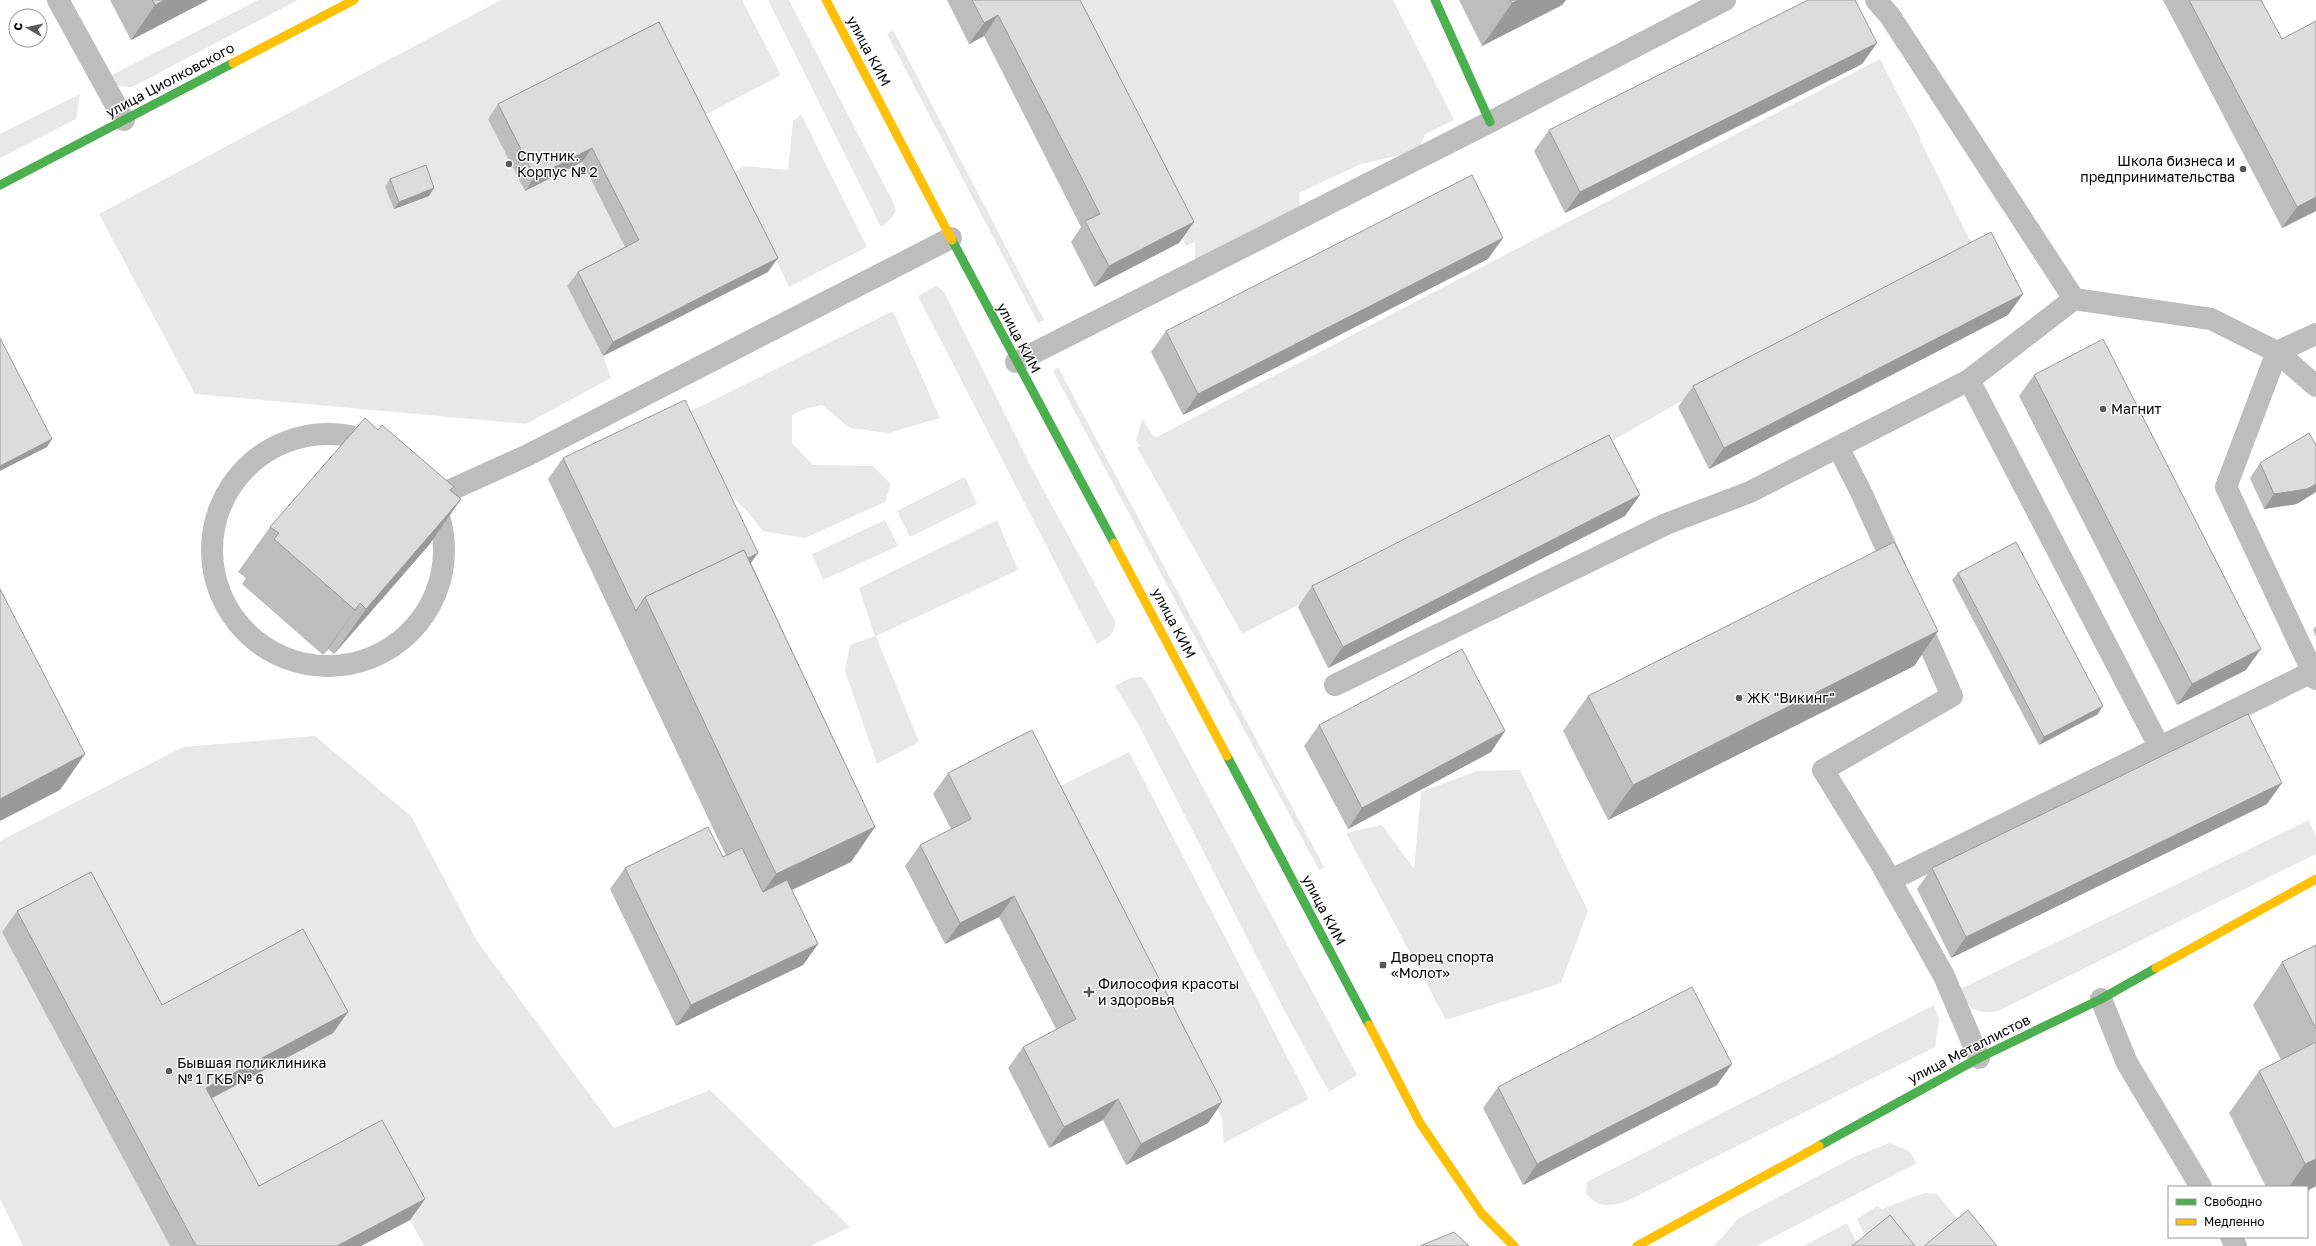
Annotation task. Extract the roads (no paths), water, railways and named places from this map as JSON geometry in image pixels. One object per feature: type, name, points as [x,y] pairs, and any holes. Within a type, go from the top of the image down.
[{"type":"street","name":"улица Циолковского","points":[[0,185],[354,0]]},
{"type":"street","name":"улица КИМ","points":[[826,0],[1016,362],[1163,633],[1420,1123],[1482,1214],[1514,1246]]},
{"type":"street","points":[[1435,0],[1490,122]]},
{"type":"street","name":"улица Металлистов","points":[[1637,1246],[1979,1058],[2101,999],[2316,879]]},
{"type":"lane","points":[[58,0],[124,120]]},
{"type":"lane","points":[[1016,362],[1490,122],[1725,0]]},
{"type":"lane","points":[[1876,0],[1890,16],[2074,299]]},
{"type":"lane","points":[[433,498],[528,455],[951,238]]},
{"type":"lane","points":[[1335,684],[1666,524],[1750,492],[1969,380],[2074,299],[2211,319],[2277,352],[2316,386]]},
{"type":"lane","points":[[1891,880],[2160,748],[2314,676],[2226,487],[2277,352],[2316,334]]},
{"type":"lane","points":[[1969,380],[2160,748]]},
{"type":"lane","points":[[338,433],[376,443],[409,466],[433,498],[444,534],[443,571],[431,606],[408,636],[378,656],[342,667],[305,666],[270,653],[241,629],[220,596],[210,557],[215,517],[233,481],[261,453],[298,437],[338,433]]},
{"type":"lane","points":[[1838,447],[1861,492],[1952,696],[1823,770],[1891,880],[1944,976],[1979,1058]]},
{"type":"lane","points":[[2101,999],[2127,1062],[2200,1186]]},
{"type":"place","name":"Спутник. Корпус № 2","points":[[509,164]]},
{"type":"place","name":"Школа бизнеса и предпринимательства","points":[[2243,169]]},
{"type":"place","name":"Магнит","points":[[2103,409]]},
{"type":"place","name":"ЖК \"Викинг\"","points":[[1739,698]]},
{"type":"place","name":"Дворец спорта «Молот»","points":[[1383,965]]},
{"type":"place","name":"Философия красоты и здоровья","points":[[1089,992]]},
{"type":"place","name":"Бывшая поликлиника № 1 ГКБ № 6","points":[[169,1071]]}]
